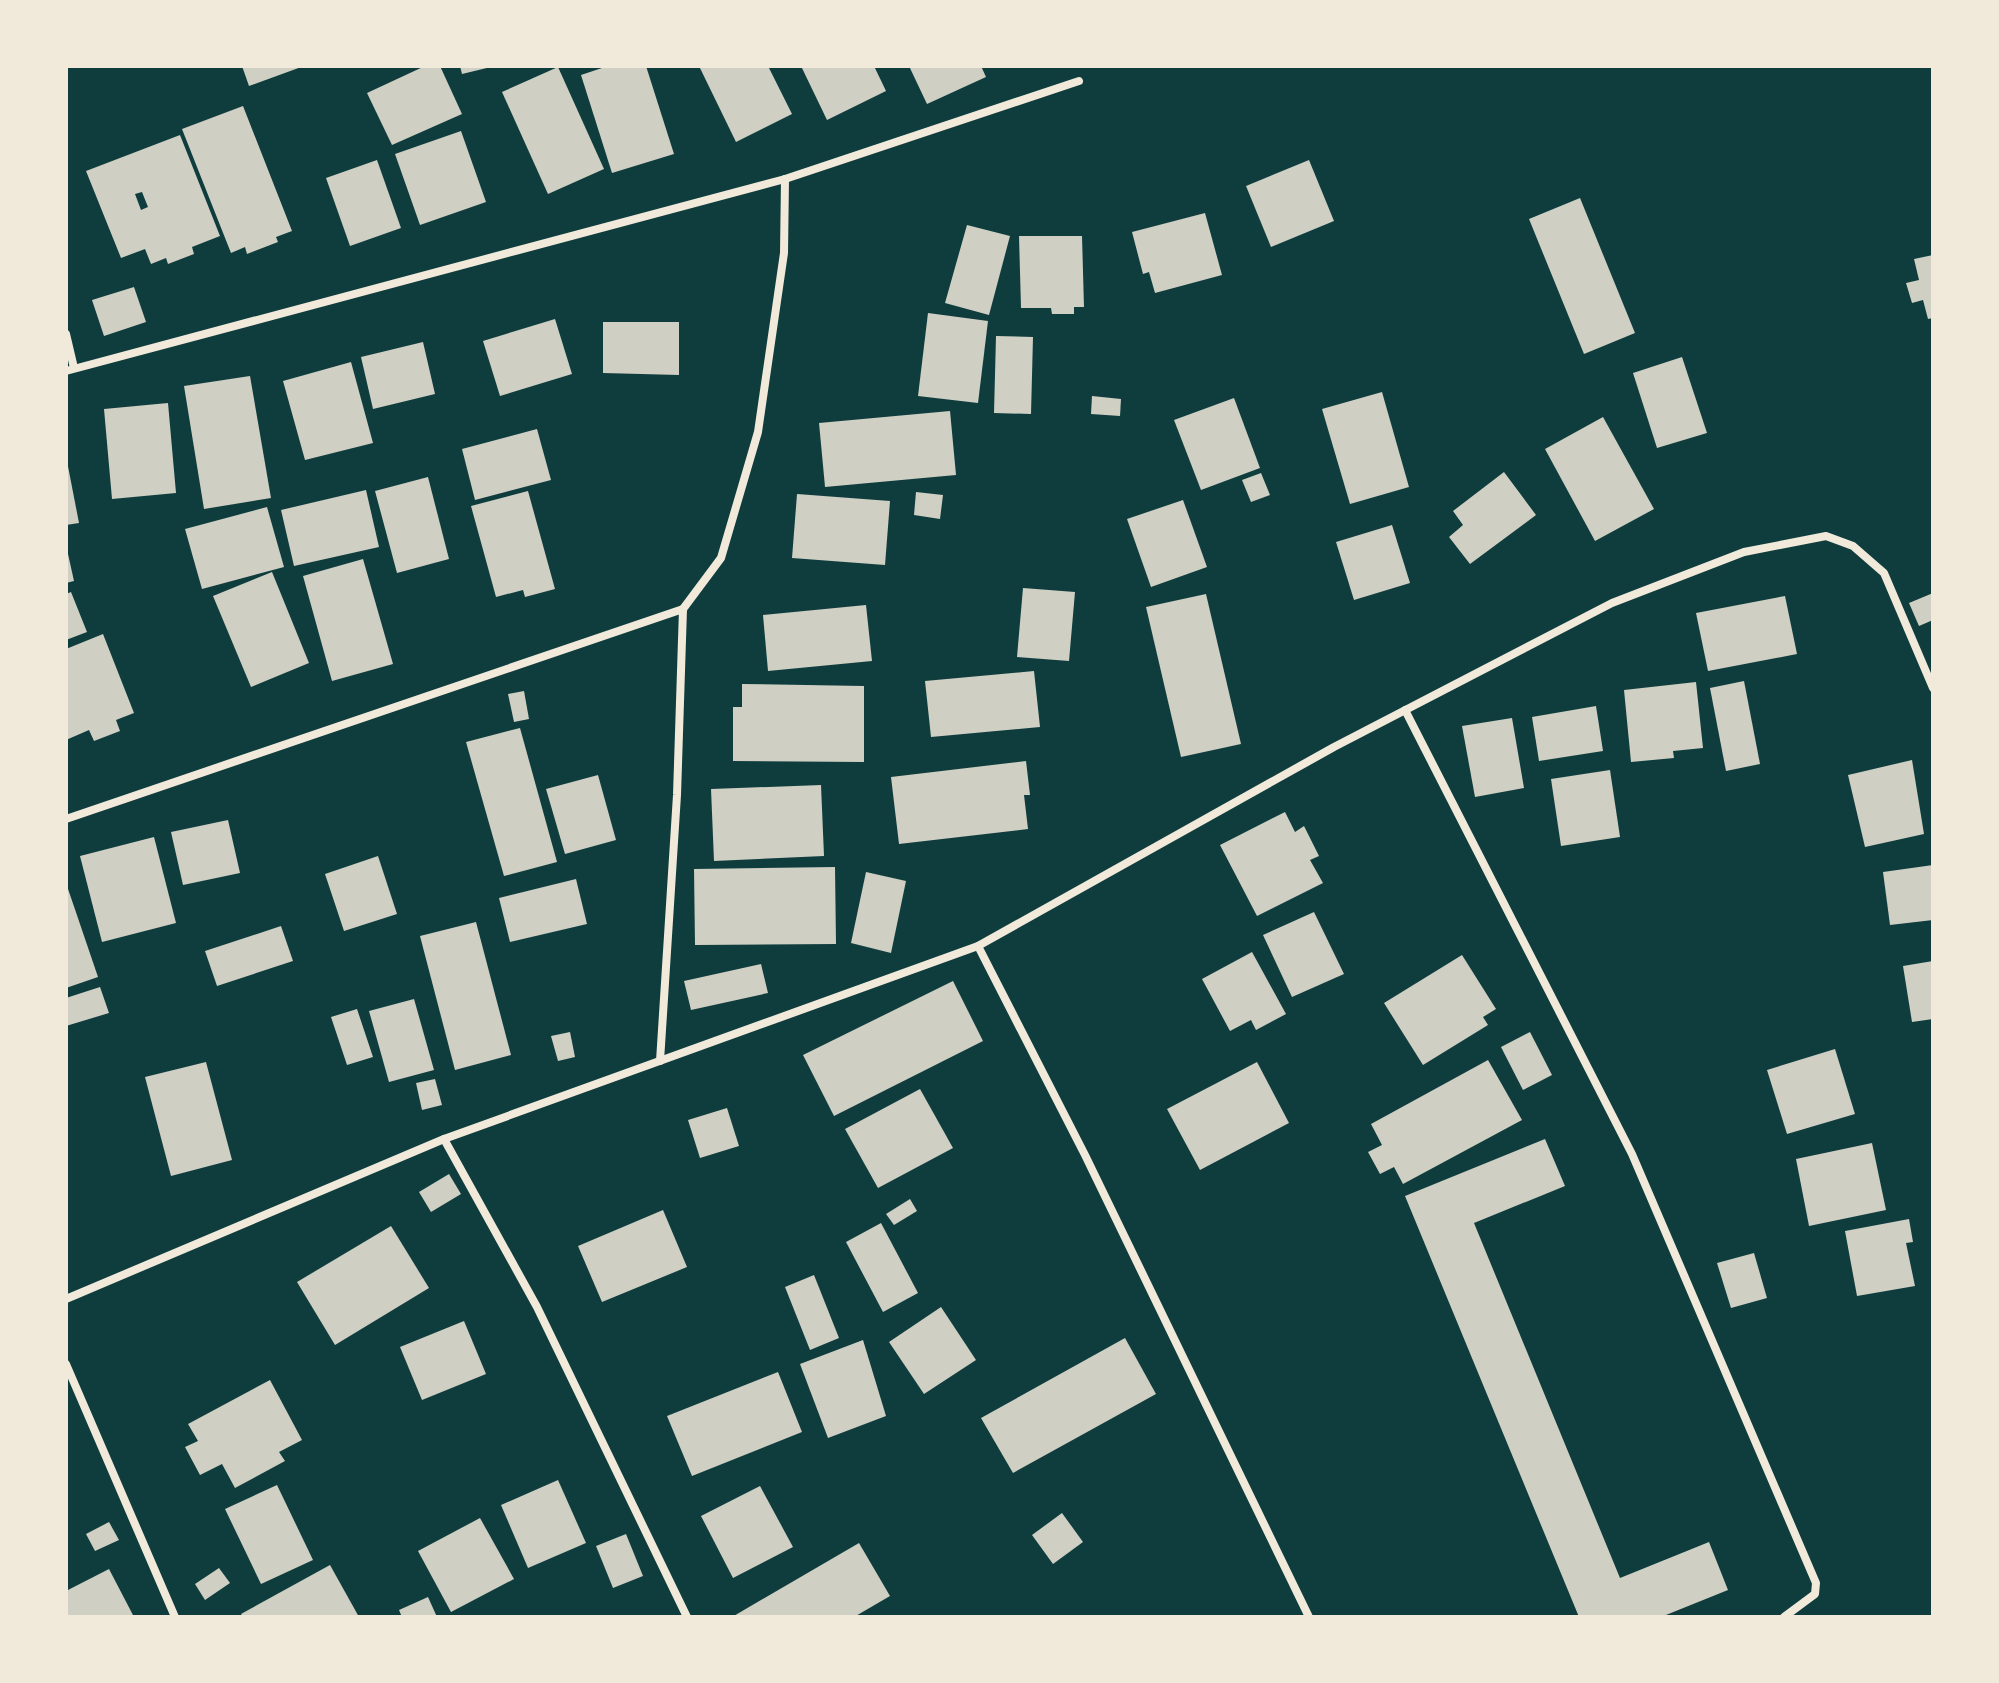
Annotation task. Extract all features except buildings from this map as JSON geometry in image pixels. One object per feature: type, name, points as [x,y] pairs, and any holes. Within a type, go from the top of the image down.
[{"type":"street","points":[[66,334],[70,370],[785,179],[1079,81]]},
{"type":"street","points":[[66,819],[683,609],[721,558],[758,432],[784,253],[785,179]]},
{"type":"street","points":[[66,1299],[444,1139],[978,946],[1405,710],[1612,603],[1744,552],[1826,536],[1853,546],[1884,573],[1933,688]]},
{"type":"street","points":[[660,1061],[677,795],[683,609]]},
{"type":"street","points":[[1405,710],[1632,1154],[1816,1583],[1815,1594],[1784,1617]]},
{"type":"street","points":[[978,946],[1085,1155],[1309,1617]]},
{"type":"street","points":[[444,1139],[537,1307],[687,1617]]},
{"type":"street","points":[[66,1364],[175,1617]]}]
